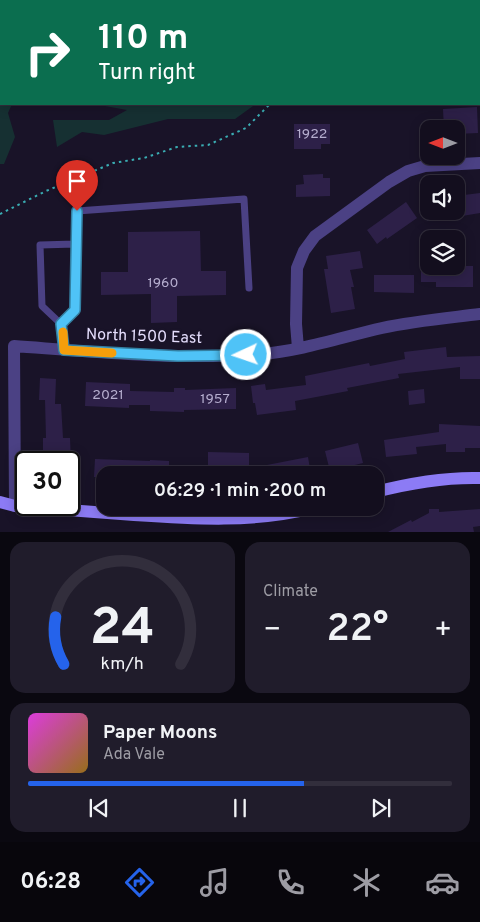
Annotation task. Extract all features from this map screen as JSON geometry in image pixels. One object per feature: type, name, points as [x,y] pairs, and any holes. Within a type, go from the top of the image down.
[{"type":"street","points":[[298,348],[296,324],[297,268],[304,250],[315,236],[404,173],[425,166],[480,163]]},
{"type":"street","name":"North 1500 East","points":[[15,506],[14,346],[138,355],[197,357],[262,354],[298,348],[384,328],[480,314]]},
{"type":"street","points":[[384,490],[411,483],[453,477],[480,478]]},
{"type":"street","points":[[0,502],[15,506]]},
{"type":"street","points":[[80,511],[96,512]]},
{"type":"street","points":[[154,516],[196,519],[266,516]]},
{"type":"lane","points":[[61,324],[75,310],[77,211],[244,199],[249,288]]},
{"type":"lane","points":[[64,350],[61,324],[42,306],[40,245],[75,244]]},
{"type":"path","points":[[0,214],[113,162],[144,158],[178,147],[208,145],[246,128],[269,105]]},
{"type":"green space","points":[[0,105],[12,105],[8,113],[15,137],[4,164],[0,164]]},
{"type":"green space","points":[[100,105],[253,105],[235,119],[168,119],[104,135],[82,132],[57,147],[53,120],[109,120],[127,110]]},
{"type":"building","points":[[477,107],[478,133],[465,134],[465,120],[444,120],[443,109]]},
{"type":"building","points":[[294,124],[330,124],[330,144],[321,144],[321,149],[294,149]]},
{"type":"building","points":[[323,174],[323,178],[330,178],[330,196],[296,197],[296,185],[304,184],[303,175]]},
{"type":"building","points":[[480,193],[480,213],[465,216],[465,195]]},
{"type":"building","points":[[406,202],[417,218],[377,244],[367,230]]},
{"type":"building","points":[[200,231],[201,271],[226,271],[226,295],[177,296],[177,322],[151,323],[151,294],[101,295],[101,272],[128,272],[128,232]]},
{"type":"building","points":[[360,251],[363,268],[350,270],[354,287],[351,287],[355,309],[331,313],[324,269],[328,269],[326,256]]},
{"type":"building","points":[[465,266],[473,266],[473,287],[436,287],[436,282],[421,282],[421,275],[465,275]]},
{"type":"building","points":[[374,275],[414,275],[414,293],[374,292]]},
{"type":"building","points":[[446,347],[447,357],[480,356],[480,379],[460,379],[460,367],[398,374],[399,378],[347,388],[348,391],[295,401],[296,410],[257,415],[255,403],[253,403],[251,386],[265,384],[266,390],[306,385],[305,376],[369,363],[370,366],[405,359],[404,352]]},
{"type":"building","points":[[40,378],[56,379],[55,404],[61,404],[63,438],[70,438],[71,451],[43,451],[43,438],[46,438],[45,400],[39,400]]},
{"type":"building","points":[[86,382],[130,384],[130,391],[174,392],[174,388],[185,388],[185,390],[236,388],[236,409],[184,410],[184,412],[150,411],[150,405],[129,405],[129,408],[85,406]]},
{"type":"building","points":[[424,389],[425,403],[409,405],[408,391]]},
{"type":"building","points":[[439,424],[480,426],[480,448],[465,448],[465,452],[446,452],[446,444],[416,447],[417,454],[386,457],[384,440],[439,432]]},
{"type":"building","points":[[358,443],[363,463],[351,466],[329,466],[325,451]]},
{"type":"building","points":[[208,452],[249,453],[249,466],[208,466]]},
{"type":"building","points":[[308,457],[310,466],[267,466]]},
{"type":"building","points":[[95,459],[169,461],[169,466],[96,466],[96,477],[94,477]]},
{"type":"building","points":[[429,509],[439,509],[439,512],[480,509],[480,526],[473,527],[474,532],[388,532],[429,513]]},
{"type":"slow traffic","points":[[63,332],[64,350],[112,353]]},
{"type":"route","points":[[77,211],[75,310],[61,324],[64,350],[197,357],[246,355]]}]
